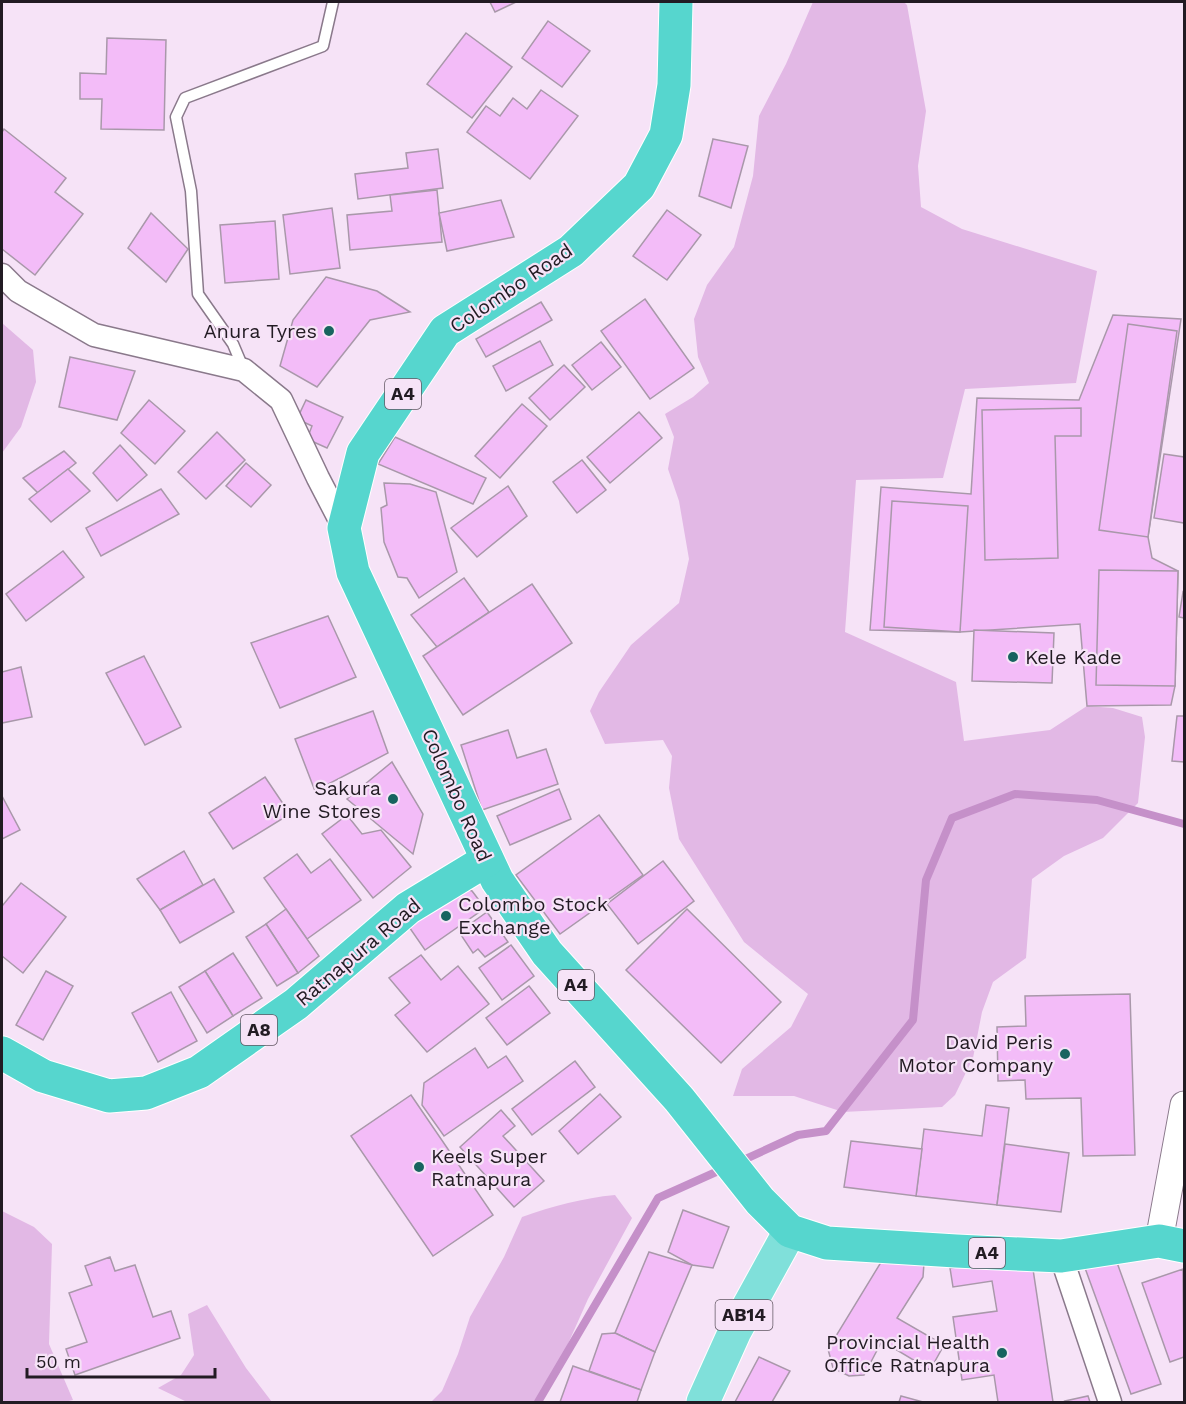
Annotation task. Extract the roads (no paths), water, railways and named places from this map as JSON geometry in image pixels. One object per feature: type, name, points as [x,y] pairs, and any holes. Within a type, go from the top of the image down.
[{"type":"highway","name":"Colombo Road","points":[[676,2],[674,85],[666,135],[639,186],[570,251],[445,331],[363,453],[344,528],[353,572],[497,880],[547,953],[679,1099],[760,1201],[790,1231],[826,1243],[1061,1256],[1172,1243]]},
{"type":"highway","name":"Ratnapura Road","points":[[2,1053],[44,1076],[109,1096],[146,1093],[199,1072],[296,1004],[408,908],[487,860]]},
{"type":"main road","name":"AB14","points":[[703,1402],[735,1331],[790,1231]]},
{"type":"street","points":[[2,275],[18,291],[94,335],[244,370],[280,400],[344,528]]},
{"type":"street","points":[[1172,1243],[1185,1105]]},
{"type":"street","points":[[1061,1256],[1110,1402]]},
{"type":"lane","points":[[244,370],[232,344],[198,294],[191,191],[176,117],[185,98],[323,46],[333,2]]},
{"type":"waterway","points":[[739,1162],[798,1135],[826,1131],[913,1020],[926,880],[952,818],[1015,794],[1097,800],[1184,824]]},
{"type":"waterway","points":[[538,1402],[658,1198],[725,1168]]},
{"type":"place","name":"Anura Tyres","points":[[329,331]]},
{"type":"place","name":"Kele Kade","points":[[1013,657]]},
{"type":"place","name":"Sakura Wine Stores","points":[[393,799]]},
{"type":"place","name":"Colombo Stock Exchange","points":[[446,916]]},
{"type":"place","name":"David Peris Motor Company","points":[[1065,1054]]},
{"type":"place","name":"Keels Super Ratnapura","points":[[419,1167]]},
{"type":"place","name":"Provincial Health Office Ratnapura","points":[[1002,1353]]}]
